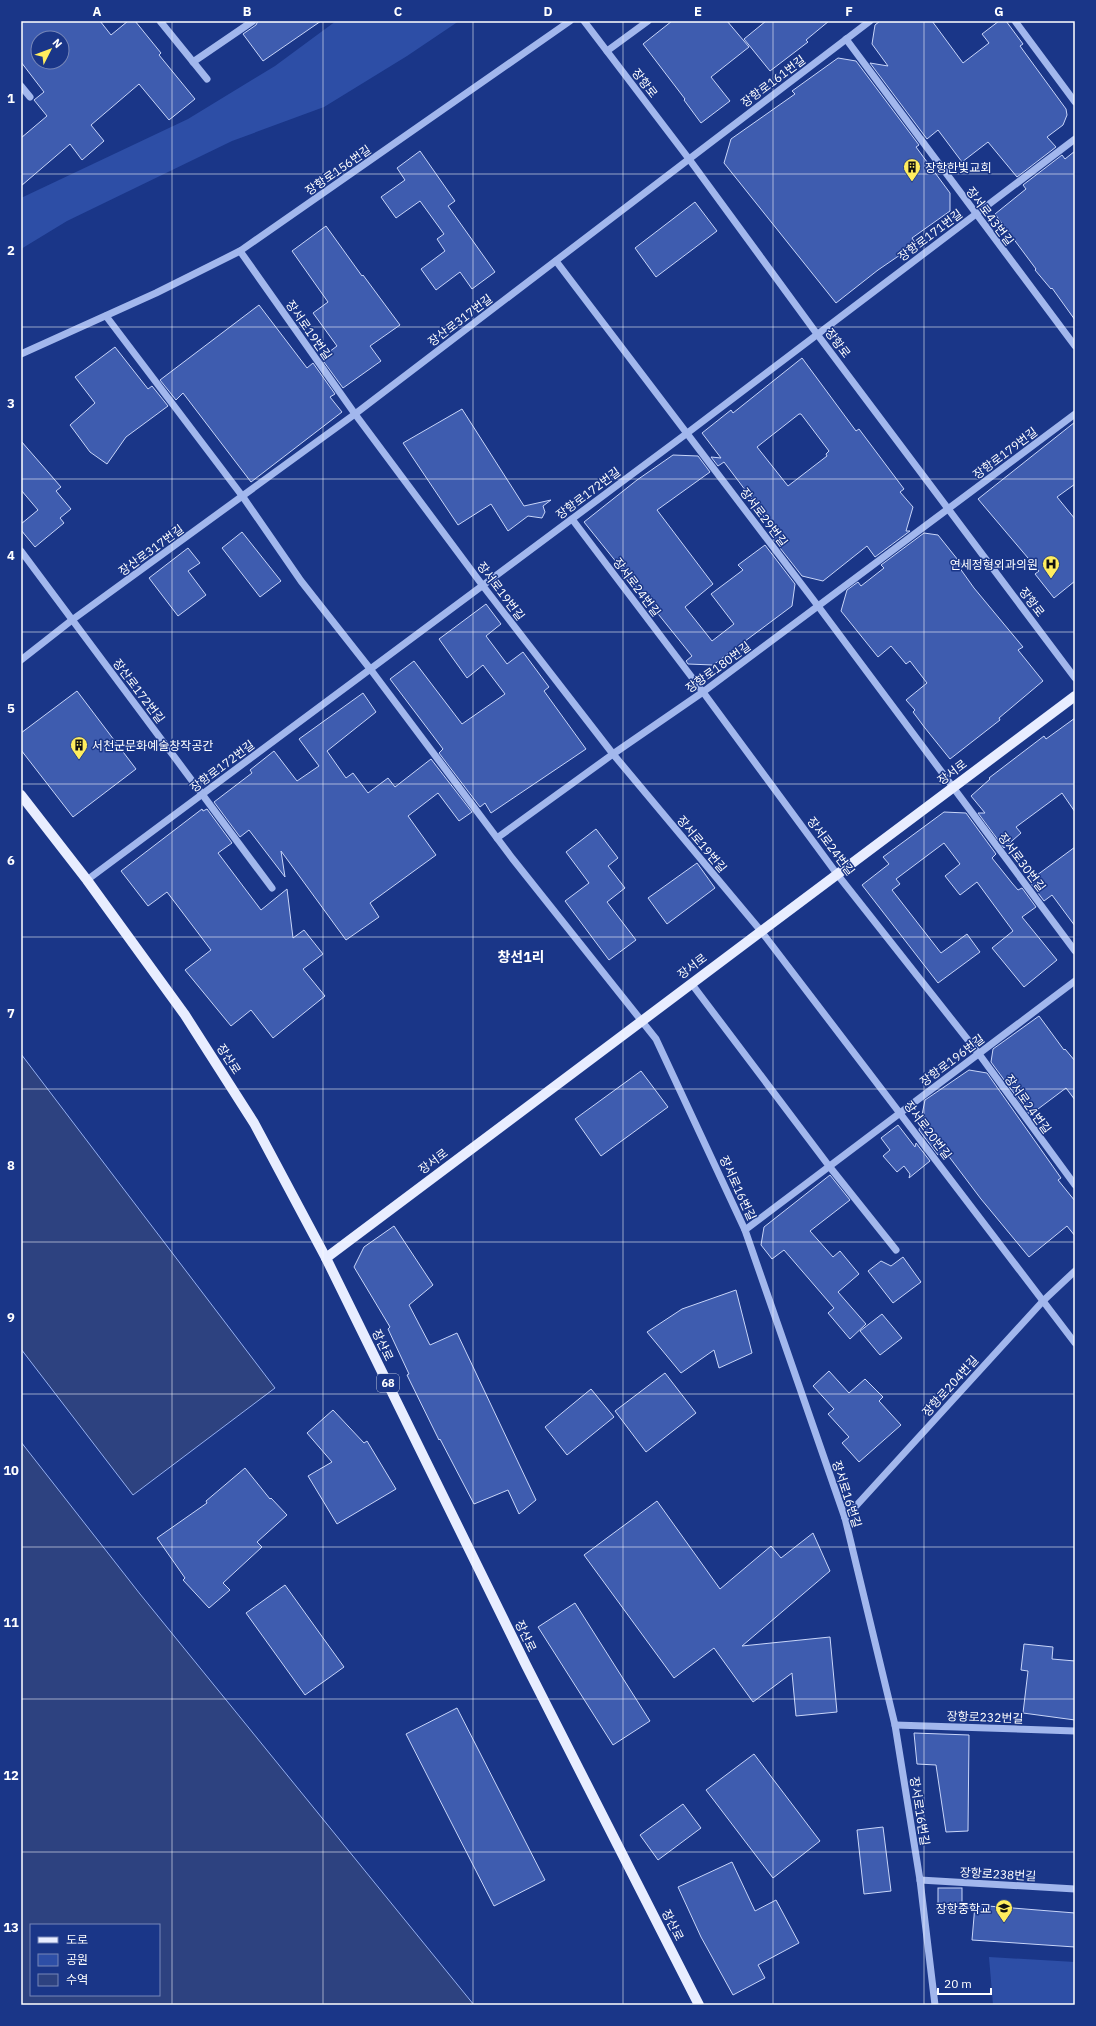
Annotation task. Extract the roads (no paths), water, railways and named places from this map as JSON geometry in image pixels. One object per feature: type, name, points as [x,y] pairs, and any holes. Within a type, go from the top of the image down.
[{"type":"main road","name":"장서로","points":[[326,1258],[1075,696]]},
{"type":"main road","name":"장산로","points":[[21,795],[87,880],[185,1015],[254,1123],[326,1258],[530,1672],[699,2005]]},
{"type":"street","points":[[160,21],[207,79]]},
{"type":"street","points":[[193,62],[254,21]]},
{"type":"street","name":"장항로156번길","points":[[21,354],[156,293],[240,251],[570,21]]},
{"type":"street","name":"장항로","points":[[584,21],[689,159],[817,334],[1075,678]]},
{"type":"street","points":[[607,52],[648,21]]},
{"type":"street","name":"장항로161번길","points":[[689,159],[870,21]]},
{"type":"street","points":[[1014,21],[1075,102]]},
{"type":"street","name":"장서로43번길","points":[[846,39],[1075,346]]},
{"type":"street","points":[[21,86],[30,97]]},
{"type":"street","name":"장항로171번길","points":[[817,334],[1075,139]]},
{"type":"street","name":"장산로317번길","points":[[21,660],[72,620],[355,414],[689,159]]},
{"type":"street","name":"장서로19번길","points":[[240,251],[355,414],[483,586],[613,754],[761,931]]},
{"type":"street","name":"장서로29번길","points":[[556,261],[818,606],[952,788]]},
{"type":"street","points":[[106,316],[243,497],[301,581],[371,670]]},
{"type":"street","name":"장항로172번길","points":[[87,880],[371,670],[817,334]]},
{"type":"street","name":"장항로179번길","points":[[948,509],[1075,414]]},
{"type":"street","name":"장항로180번길","points":[[497,838],[613,754],[703,692],[948,509]]},
{"type":"street","name":"장서로24번길","points":[[572,519],[703,692],[837,874],[978,1054],[1075,1185]]},
{"type":"street","points":[[21,551],[72,620]]},
{"type":"street","name":"장산로172번길","points":[[72,620],[272,888]]},
{"type":"street","name":"장서로16번길","points":[[371,670],[497,838],[656,1039],[745,1230],[845,1518],[895,1725],[920,1880],[935,2005]]},
{"type":"street","name":"장서로30번길","points":[[952,788],[1075,951]]},
{"type":"street","name":"장서로20번길","points":[[761,931],[1075,1343]]},
{"type":"street","name":"장항로196번길","points":[[745,1230],[1075,980]]},
{"type":"street","points":[[691,983],[829,1166],[896,1250]]},
{"type":"street","name":"장항로204번길","points":[[845,1518],[1043,1301],[1075,1271]]},
{"type":"street","name":"장항로232번길","points":[[895,1725],[1075,1731]]},
{"type":"street","name":"장항로238번길","points":[[920,1880],[1075,1889]]},
{"type":"water","points":[[21,1054],[275,1388],[133,1495],[21,1349]]},
{"type":"water","points":[[21,1442],[140,1594],[474,2005],[21,2005]]},
{"type":"place","name":"장항한빛교회","points":[[912,182]]},
{"type":"place","name":"연세정형외과의원","points":[[1051,579]]},
{"type":"place","name":"서천군문화예술창작공간","points":[[79,760]]},
{"type":"place","name":"장항중학교","points":[[1004,1923]]},
{"type":"district","name":"창선1리","points":[[521,957]]}]
